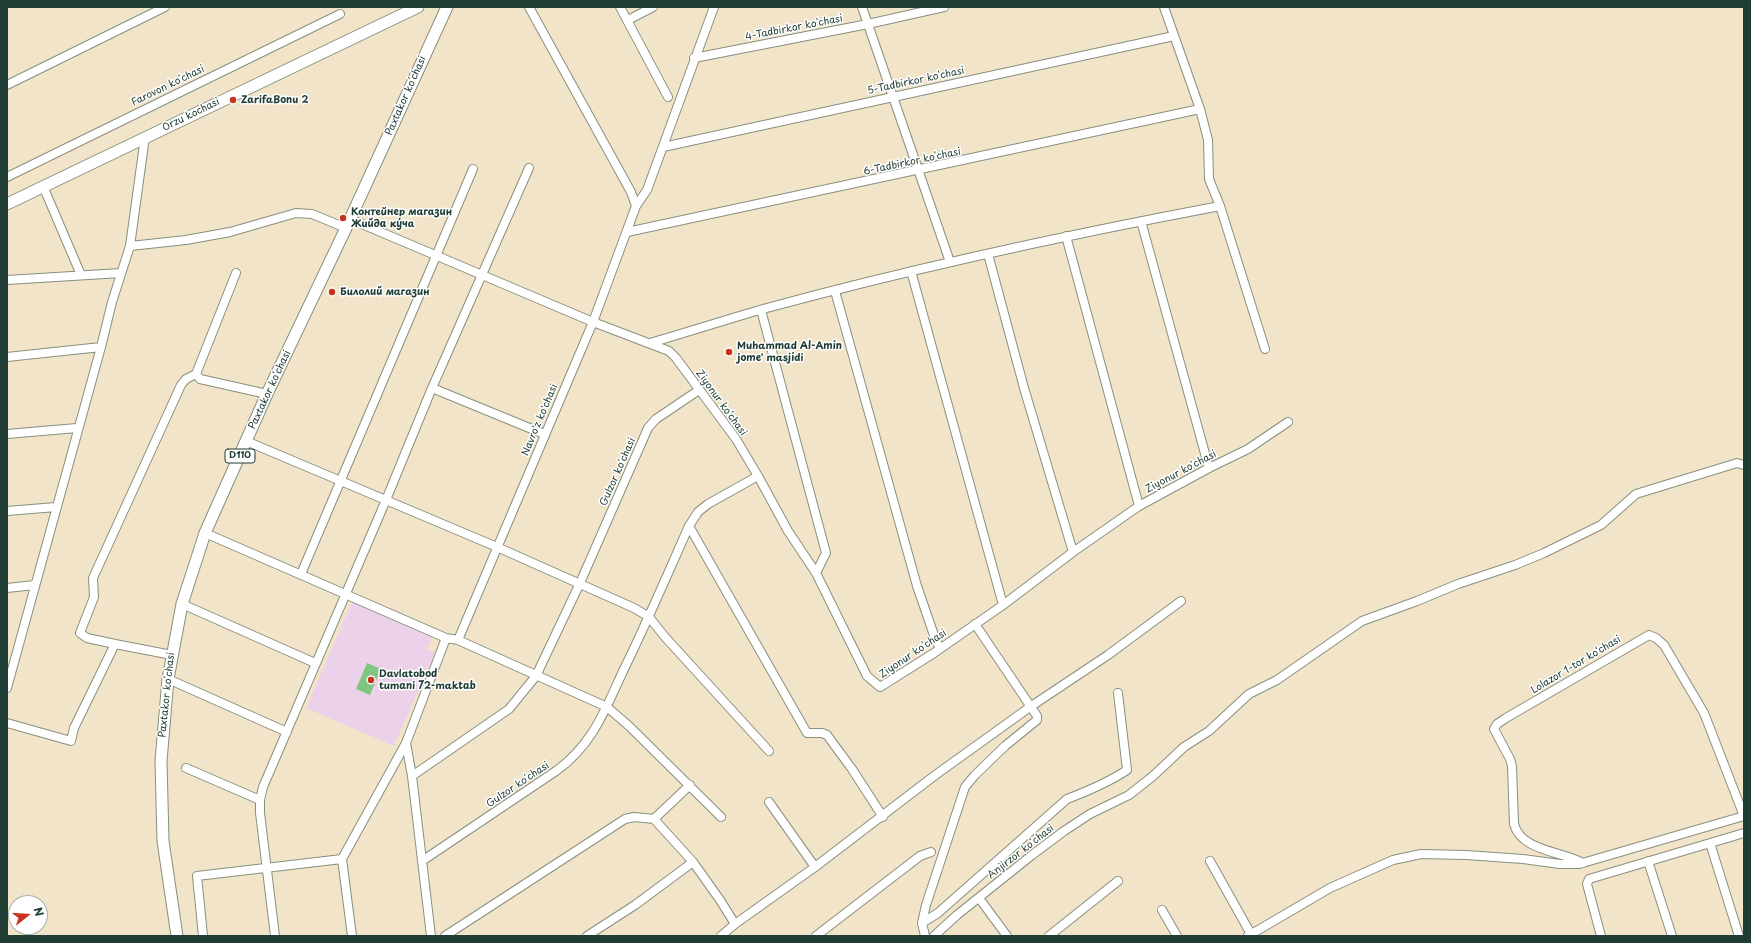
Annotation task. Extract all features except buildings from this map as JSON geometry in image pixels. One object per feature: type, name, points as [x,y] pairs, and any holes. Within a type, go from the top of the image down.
[{"type":"main road","name":"Orzu kochasi","points":[[7,204],[418,7]]},
{"type":"main road","name":"Paxtakor koʻchasi","points":[[177,936],[163,841],[161,761],[168,679],[182,604],[205,533],[267,394],[348,224],[447,7]]},
{"type":"street","points":[[7,85],[165,7]]},
{"type":"street","points":[[529,7],[631,192],[636,206]]},
{"type":"street","points":[[620,7],[668,97]]},
{"type":"street","points":[[628,20],[653,7]]},
{"type":"street","name":"Navro'z ko'chasi","points":[[458,640],[544,434],[593,322],[628,232],[636,206],[647,190],[694,58],[714,7]]},
{"type":"street","points":[[862,7],[950,262]]},
{"type":"street","name":"4-Tadbirkor koʻchasi","points":[[694,58],[868,24],[944,7]]},
{"type":"street","points":[[1164,7],[1200,109],[1208,140],[1209,179],[1220,206],[1265,349]]},
{"type":"street","name":"Farovon koʻchasi","points":[[7,177],[340,14]]},
{"type":"street","name":"5-Tadbirkor koʻchasi","points":[[663,147],[1174,36]]},
{"type":"street","name":"6-Tadbirkor koʻchasi","points":[[628,232],[919,171],[1200,109]]},
{"type":"street","points":[[7,688],[10,664],[35,585],[77,428],[130,246],[145,137]]},
{"type":"street","points":[[275,936],[260,813],[260,800],[263,787],[386,500],[432,388],[529,168]]},
{"type":"street","points":[[301,574],[474,169]]},
{"type":"street","points":[[43,186],[81,275]]},
{"type":"street","points":[[650,343],[761,310],[911,271],[1066,236],[1220,206]]},
{"type":"street","name":"Ziyonur koʻchasi","points":[[130,246],[186,240],[230,232],[296,213],[312,214],[348,224],[437,255],[593,322],[669,351],[676,358],[736,439],[788,531],[816,573],[867,676],[880,688],[1003,605],[1073,552],[1139,506],[1209,468],[1248,450],[1288,422]]},
{"type":"street","points":[[1141,221],[1209,468]]},
{"type":"street","points":[[1066,236],[1139,506]]},
{"type":"street","points":[[988,254],[1024,388],[1073,552]]},
{"type":"street","points":[[911,271],[1003,605]]},
{"type":"street","points":[[7,280],[121,273]]},
{"type":"street","points":[[172,655],[87,638],[80,633],[94,597],[93,578],[181,385],[186,379],[196,374],[236,273]]},
{"type":"street","points":[[835,290],[917,586],[936,641],[940,648]]},
{"type":"street","points":[[761,310],[826,553],[816,573]]},
{"type":"street","points":[[7,357],[101,347]]},
{"type":"street","points":[[196,374],[200,379],[267,394]]},
{"type":"street","points":[[432,388],[544,434]]},
{"type":"street","name":"Gulzor koʻchasi","points":[[412,776],[505,712],[536,676],[580,583],[648,428],[656,419],[699,390]]},
{"type":"street","points":[[7,434],[77,428]]},
{"type":"street","points":[[246,441],[497,547],[634,608],[649,617],[665,637],[769,751]]},
{"type":"street","name":"Anjirzor koʻchasi","points":[[934,936],[979,898],[1064,831],[1090,814],[1129,794],[1153,776],[1184,747],[1209,731],[1249,694],[1277,680],[1362,621],[1544,553],[1601,525],[1636,494],[1729,465],[1737,463],[1744,465]]},
{"type":"street","name":"Gulzor koʻchasi","points":[[422,861],[571,761],[595,731],[636,647],[690,526],[698,512],[708,504],[758,476]]},
{"type":"street","points":[[7,511],[56,507]]},
{"type":"street","points":[[690,526],[808,733],[825,734],[831,739],[883,817]]},
{"type":"street","points":[[205,533],[446,638],[458,640],[536,676],[607,706],[721,816]]},
{"type":"street","points":[[7,588],[35,585]]},
{"type":"street","points":[[721,936],[735,924],[883,817],[934,776],[1030,706],[1108,656],[1181,601]]},
{"type":"street","points":[[182,604],[315,663]]},
{"type":"street","points":[[925,936],[922,923],[926,905],[965,787],[975,775],[1005,746],[1037,720],[1037,716],[975,624]]},
{"type":"street","name":"Lolazor 1-tor ko‘chasi","points":[[1583,863],[1568,856],[1541,849],[1524,840],[1516,831],[1514,824],[1512,766],[1510,759],[1494,729],[1497,724],[1506,718],[1649,635],[1656,638],[1664,645],[1704,713],[1744,816]]},
{"type":"street","points":[[352,936],[342,858],[406,744],[446,638]]},
{"type":"street","points":[[7,723],[71,741],[74,728],[114,644]]},
{"type":"street","points":[[168,679],[286,732]]},
{"type":"street","points":[[922,923],[938,913],[1067,799],[1085,792],[1127,770],[1118,693]]},
{"type":"street","points":[[406,744],[412,776],[431,936]]},
{"type":"street","points":[[186,768],[260,800]]},
{"type":"street","points":[[654,819],[690,785]]},
{"type":"street","points":[[769,802],[815,867]]},
{"type":"street","points":[[1210,861],[1250,936],[1330,888],[1393,860],[1421,854],[1523,859],[1560,864],[1583,863],[1744,816]]},
{"type":"street","points":[[445,936],[625,819],[634,817],[654,819],[693,862],[735,924]]},
{"type":"street","points":[[1602,936],[1586,884],[1589,880],[1744,833]]},
{"type":"street","points":[[1710,843],[1739,936]]},
{"type":"street","points":[[816,936],[920,856],[932,852]]},
{"type":"street","points":[[203,936],[197,876],[342,858]]},
{"type":"street","points":[[1648,861],[1672,936]]},
{"type":"street","points":[[587,936],[635,905],[693,862]]},
{"type":"street","points":[[1049,936],[1118,881]]},
{"type":"street","points":[[979,898],[1007,936]]},
{"type":"street","points":[[1162,910],[1178,936]]},
{"type":"shaded area","name":"Davlatobod tumani 72-maktab","points":[[352,602],[433,635],[427,649],[435,652],[394,746],[306,708]]},
{"type":"green space","points":[[367,663],[381,669],[370,695],[356,689]]},
{"type":"place","name":"ZarifaBonu 2","points":[[233,100]]},
{"type":"place","name":"Контейнер магазин Жийда ку́ча","points":[[343,218]]},
{"type":"place","name":"Билолий магазин","points":[[332,292]]},
{"type":"place","name":"Muhammad Al-Amin jome' masjidi","points":[[729,352]]},
{"type":"place","name":"Davlatobod tumani 72-maktab","points":[[371,680]]}]
